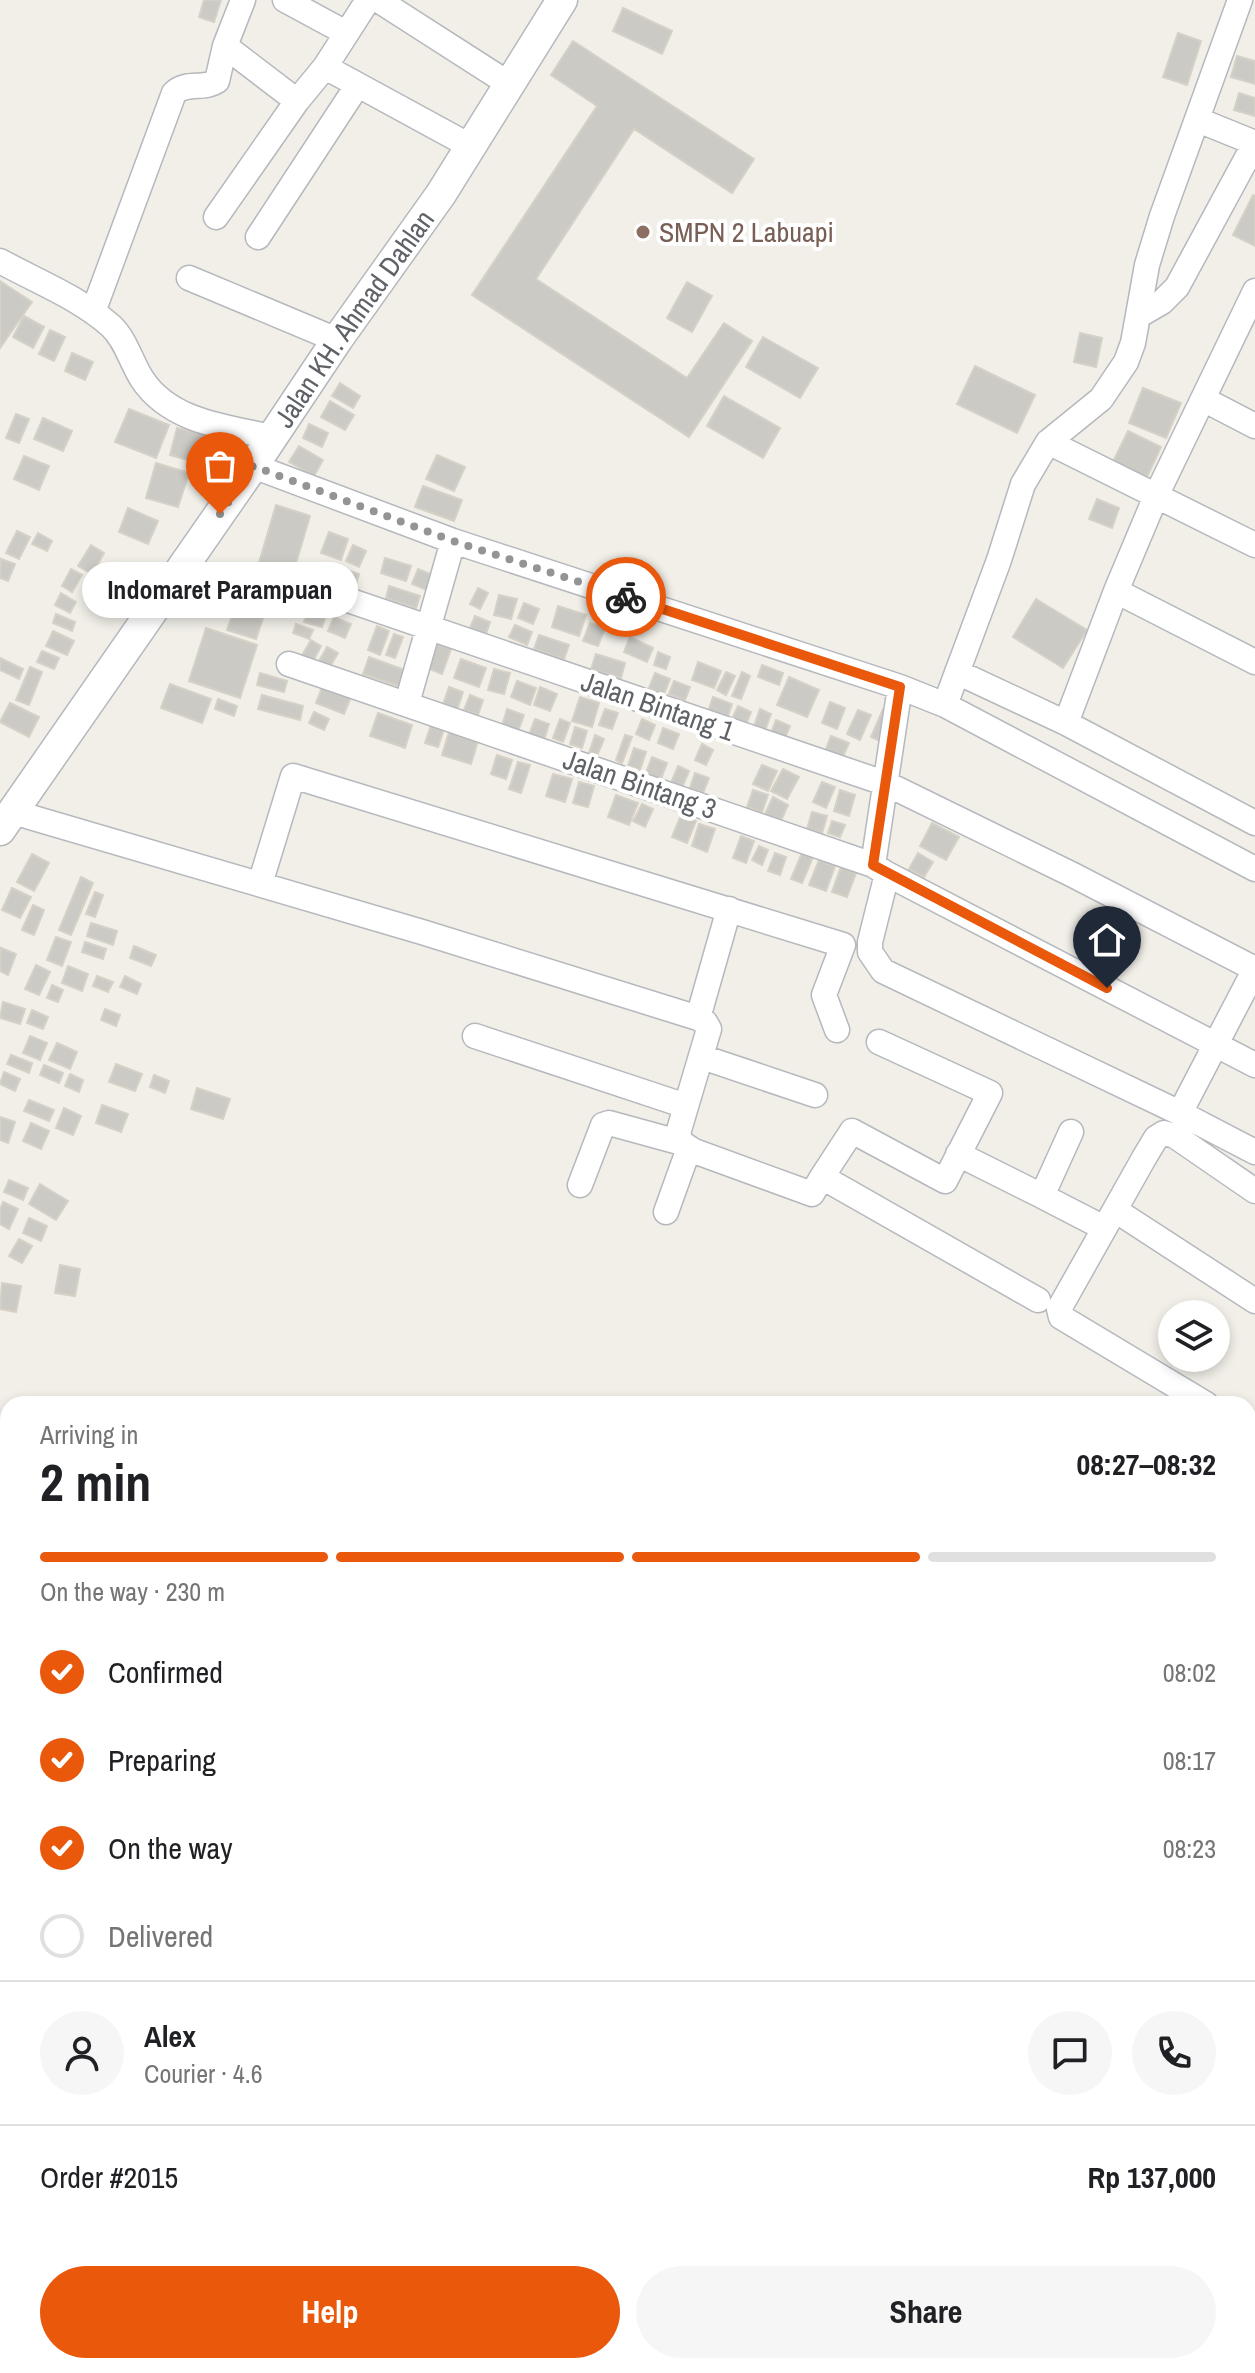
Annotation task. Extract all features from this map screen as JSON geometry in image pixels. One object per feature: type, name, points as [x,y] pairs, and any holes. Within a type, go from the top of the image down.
[{"type":"street","points":[[93,312],[174,93],[183,87],[214,83],[243,0]]},
{"type":"street","points":[[285,0],[346,33]]},
{"type":"street","points":[[216,217],[297,101],[325,67],[368,0]]},
{"type":"street","points":[[378,0],[509,84]]},
{"type":"street","name":"Jalan KH. Ahmad Dahlan","points":[[6,821],[441,194],[562,0]]},
{"type":"street","points":[[945,705],[999,560],[1023,484],[1048,442],[1101,399],[1117,378],[1133,343],[1147,265],[1162,216],[1242,16]]},
{"type":"street","points":[[225,46],[297,101]]},
{"type":"street","points":[[325,67],[470,146]]},
{"type":"street","points":[[258,237],[357,86]]},
{"type":"street","points":[[1138,316],[1162,302],[1177,287],[1255,143],[1198,120]]},
{"type":"street","points":[[0,261],[93,312],[121,337],[134,367],[149,390],[182,415],[272,437]]},
{"type":"street","points":[[189,278],[337,340]]},
{"type":"street","points":[[1066,723],[1156,496],[1252,304]]},
{"type":"street","points":[[1203,399],[1255,426]]},
{"type":"street","points":[[1048,442],[1255,545]]},
{"type":"street","points":[[253,466],[453,541],[900,687],[945,705],[1255,869]]},
{"type":"street","points":[[407,703],[453,541]]},
{"type":"street","name":"Jalan Bintang 1","points":[[313,588],[887,784],[1255,969]]},
{"type":"street","points":[[1116,591],[1255,662]]},
{"type":"street","name":"Jalan Bintang 3","points":[[289,664],[880,870],[1255,1065]]},
{"type":"street","points":[[957,672],[1066,723],[1255,823]]},
{"type":"street","points":[[900,687],[870,942],[870,952],[883,971],[1255,1152]]},
{"type":"street","points":[[260,884],[293,776],[843,945],[824,995],[837,1030]]},
{"type":"street","points":[[6,821],[260,884],[698,1018],[709,1029],[678,1136],[686,1146]]},
{"type":"street","points":[[698,1018],[729,909]]},
{"type":"street","points":[[1180,1113],[1255,969]]},
{"type":"street","points":[[475,1036],[686,1106]]},
{"type":"street","points":[[580,1185],[603,1125],[609,1123],[686,1146],[812,1194],[852,1131],[945,1181],[990,1093],[879,1042]]},
{"type":"street","points":[[702,1057],[815,1095]]},
{"type":"street","points":[[1042,1196],[1071,1132]]},
{"type":"street","points":[[1193,1396],[1061,1317],[1059,1309],[1156,1138],[1164,1133],[1175,1136],[1255,1191]]},
{"type":"street","points":[[666,1212],[686,1146]]},
{"type":"street","points":[[958,1154],[1042,1196],[1110,1219],[1255,1301]]},
{"type":"street","points":[[822,1177],[1038,1300]]},
{"type":"building","points":[[204,0],[221,0],[214,22],[199,17]]},
{"type":"building","points":[[623,8],[672,31],[662,54],[613,31]]},
{"type":"building","points":[[1178,33],[1201,41],[1187,85],[1163,77]]},
{"type":"building","points":[[573,41],[754,159],[732,193],[634,129],[536,279],[687,378],[724,323],[752,341],[689,437],[472,295],[597,106],[551,75]]},
{"type":"building","points":[[1237,56],[1255,61],[1255,84],[1231,77]]},
{"type":"building","points":[[1239,93],[1255,98],[1255,116],[1234,110]]},
{"type":"building","points":[[1255,196],[1255,246],[1233,235]]},
{"type":"building","points":[[0,281],[32,302],[0,348]]},
{"type":"building","points":[[687,282],[712,296],[692,332],[667,318]]},
{"type":"building","points":[[24,316],[44,327],[33,348],[13,337]]},
{"type":"building","points":[[50,330],[65,337],[54,361],[39,354]]},
{"type":"building","points":[[1080,333],[1102,338],[1096,367],[1074,362]]},
{"type":"building","points":[[763,337],[818,368],[800,398],[746,367]]},
{"type":"building","points":[[72,353],[93,362],[85,380],[65,371]]},
{"type":"building","points":[[975,366],[1035,395],[1017,433],[957,404]]},
{"type":"building","points":[[340,383],[360,396],[353,408],[332,396]]},
{"type":"building","points":[[1143,388],[1181,403],[1166,438],[1129,423]]},
{"type":"building","points":[[724,396],[780,428],[763,458],[707,426]]},
{"type":"building","points":[[330,401],[354,415],[345,430],[321,417]]},
{"type":"building","points":[[129,409],[169,425],[156,458],[115,442]]},
{"type":"building","points":[[16,414],[29,419],[19,443],[6,438]]},
{"type":"building","points":[[43,418],[72,431],[63,451],[34,439]]},
{"type":"building","points":[[309,424],[328,433],[322,447],[303,438]]},
{"type":"building","points":[[177,428],[207,435],[199,463],[170,455]]},
{"type":"building","points":[[1128,431],[1161,447],[1143,486],[1109,470]]},
{"type":"building","points":[[299,446],[323,460],[314,476],[289,462]]},
{"type":"building","points":[[437,455],[465,467],[454,491],[426,479]]},
{"type":"building","points":[[24,456],[49,466],[39,490],[14,479]]},
{"type":"building","points":[[156,463],[189,473],[178,507],[146,498]]},
{"type":"building","points":[[423,486],[462,500],[454,521],[415,507]]},
{"type":"building","points":[[1097,499],[1119,508],[1112,528],[1089,519]]},
{"type":"building","points":[[276,505],[310,516],[287,594],[253,583]]},
{"type":"building","points":[[128,508],[158,521],[148,544],[119,532]]},
{"type":"building","points":[[17,531],[30,537],[19,559],[6,553]]},
{"type":"building","points":[[329,532],[348,539],[341,560],[321,553]]},
{"type":"building","points":[[38,533],[52,541],[47,551],[32,544]]},
{"type":"building","points":[[91,545],[104,553],[92,574],[78,566]]},
{"type":"building","points":[[353,545],[366,551],[359,567],[346,561]]},
{"type":"building","points":[[385,558],[411,566],[406,581],[381,573]]},
{"type":"building","points":[[1,559],[15,564],[8,581],[0,578]]},
{"type":"building","points":[[132,563],[162,573],[159,583],[128,573]]},
{"type":"building","points":[[330,565],[359,574],[355,588],[326,579]]},
{"type":"building","points":[[71,569],[82,575],[72,592],[62,586]]},
{"type":"building","points":[[418,569],[433,575],[427,590],[412,584]]},
{"type":"building","points":[[116,573],[136,584],[129,595],[110,584]]},
{"type":"building","points":[[389,586],[420,596],[416,608],[386,598]]},
{"type":"building","points":[[478,588],[488,593],[480,609],[470,604]]},
{"type":"building","points":[[241,590],[269,600],[256,639],[227,630]]},
{"type":"building","points":[[61,593],[76,602],[70,613],[55,605]]},
{"type":"building","points":[[499,595],[517,599],[511,619],[494,615]]},
{"type":"building","points":[[1036,599],[1087,630],[1063,668],[1013,637]]},
{"type":"building","points":[[524,603],[539,609],[533,624],[518,618]]},
{"type":"building","points":[[558,606],[586,615],[579,636],[552,627]]},
{"type":"building","points":[[307,613],[325,618],[322,627],[304,622]]},
{"type":"building","points":[[56,614],[75,622],[72,631],[53,623]]},
{"type":"building","points":[[475,616],[490,622],[486,634],[470,628]]},
{"type":"building","points":[[334,617],[351,624],[345,638],[328,631]]},
{"type":"building","points":[[590,623],[605,628],[598,646],[583,641]]},
{"type":"building","points":[[296,624],[313,630],[309,639],[293,633]]},
{"type":"building","points":[[515,625],[532,632],[527,645],[509,637]]},
{"type":"building","points":[[377,626],[389,631],[380,655],[368,650]]},
{"type":"building","points":[[206,628],[257,645],[240,698],[189,681]]},
{"type":"building","points":[[53,631],[74,641],[67,655],[46,646]]},
{"type":"building","points":[[394,634],[403,637],[395,658],[386,655]]},
{"type":"building","points":[[539,635],[569,645],[564,659],[534,649]]},
{"type":"building","points":[[630,637],[653,648],[647,662],[624,652]]},
{"type":"building","points":[[311,640],[321,646],[312,663],[301,657]]},
{"type":"building","points":[[436,643],[451,649],[442,674],[427,668]]},
{"type":"building","points":[[327,647],[338,653],[330,667],[319,661]]},
{"type":"building","points":[[42,651],[59,658],[54,669],[37,662]]},
{"type":"building","points":[[658,652],[670,657],[666,669],[654,665]]},
{"type":"building","points":[[596,654],[625,663],[621,678],[591,669]]},
{"type":"building","points":[[369,657],[405,670],[399,686],[363,674]]},
{"type":"building","points":[[0,658],[23,669],[19,679],[0,670]]},
{"type":"building","points":[[461,659],[486,668],[479,687],[454,678]]},
{"type":"building","points":[[698,662],[721,671],[714,688],[692,680]]},
{"type":"building","points":[[762,665],[783,673],[779,685],[758,677]]},
{"type":"building","points":[[30,667],[42,672],[29,705],[16,700]]},
{"type":"building","points":[[494,669],[510,673],[504,694],[488,690]]},
{"type":"building","points":[[726,672],[735,676],[726,695],[717,690]]},
{"type":"building","points":[[742,672],[750,676],[741,699],[732,696]]},
{"type":"building","points":[[260,673],[287,681],[284,692],[257,685]]},
{"type":"building","points":[[655,673],[670,679],[664,694],[649,688]]},
{"type":"building","points":[[789,677],[819,690],[807,717],[777,705]]},
{"type":"building","points":[[517,681],[536,688],[530,705],[511,697]]},
{"type":"building","points":[[674,681],[690,687],[685,700],[669,694]]},
{"type":"building","points":[[170,684],[211,699],[202,723],[161,708]]},
{"type":"building","points":[[323,685],[351,697],[344,714],[316,703]]},
{"type":"building","points":[[449,687],[463,692],[457,710],[443,705]]},
{"type":"building","points":[[540,687],[557,694],[550,711],[534,705]]},
{"type":"building","points":[[262,695],[303,706],[300,720],[258,709]]},
{"type":"building","points":[[470,695],[483,700],[478,715],[464,710]]},
{"type":"building","points":[[580,697],[599,703],[592,727],[572,721]]},
{"type":"building","points":[[713,697],[732,704],[727,719],[708,712]]},
{"type":"building","points":[[218,699],[237,706],[234,716],[215,709]]},
{"type":"building","points":[[830,702],[845,708],[837,729],[822,723]]},
{"type":"building","points":[[10,703],[39,717],[29,737],[0,722]]},
{"type":"building","points":[[738,706],[751,712],[745,727],[731,721]]},
{"type":"building","points":[[507,709],[524,715],[518,731],[502,726]]},
{"type":"building","points":[[605,709],[618,713],[612,729],[599,725]]},
{"type":"building","points":[[760,709],[771,714],[764,733],[753,729]]},
{"type":"building","points":[[883,709],[892,712],[880,741],[871,737]]},
{"type":"building","points":[[858,710],[871,715],[860,740],[847,734]]},
{"type":"building","points":[[314,712],[329,719],[324,730],[309,723]]},
{"type":"building","points":[[378,713],[412,725],[405,748],[370,736]]},
{"type":"building","points":[[433,719],[446,723],[438,747],[425,743]]},
{"type":"building","points":[[535,719],[549,724],[544,740],[529,735]]},
{"type":"building","points":[[560,719],[570,723],[563,742],[553,738]]},
{"type":"building","points":[[642,719],[655,725],[649,740],[636,734]]},
{"type":"building","points":[[776,720],[790,726],[785,738],[771,733]]},
{"type":"building","points":[[451,726],[480,734],[471,764],[442,755]]},
{"type":"building","points":[[575,727],[587,731],[582,748],[570,744]]},
{"type":"building","points":[[663,728],[679,734],[673,749],[658,743]]},
{"type":"building","points":[[595,735],[604,739],[597,756],[589,753]]},
{"type":"building","points":[[625,735],[632,737],[622,763],[616,760]]},
{"type":"building","points":[[831,736],[849,743],[841,761],[824,754]]},
{"type":"building","points":[[702,744],[713,750],[706,765],[695,760]]},
{"type":"building","points":[[634,748],[646,752],[640,770],[628,766]]},
{"type":"building","points":[[497,755],[512,760],[506,779],[491,774]]},
{"type":"building","points":[[652,757],[667,763],[661,779],[646,773]]},
{"type":"building","points":[[518,762],[530,765],[521,793],[509,789]]},
{"type":"building","points":[[762,765],[777,771],[768,791],[753,784]]},
{"type":"building","points":[[678,766],[689,771],[682,788],[671,783]]},
{"type":"building","points":[[783,769],[799,777],[787,799],[771,791]]},
{"type":"building","points":[[695,773],[709,778],[703,793],[690,788]]},
{"type":"building","points":[[553,774],[572,779],[565,802],[546,796]]},
{"type":"building","points":[[579,782],[594,786],[588,807],[573,803]]},
{"type":"building","points":[[822,782],[835,787],[826,808],[813,802]]},
{"type":"building","points":[[753,790],[768,795],[762,812],[747,807]]},
{"type":"building","points":[[840,790],[855,795],[849,816],[834,811]]},
{"type":"building","points":[[616,795],[638,803],[629,825],[608,817]]},
{"type":"building","points":[[773,797],[788,805],[781,821],[765,814]]},
{"type":"building","points":[[642,804],[653,809],[645,827],[633,821]]},
{"type":"building","points":[[812,812],[827,816],[822,833],[807,829]]},
{"type":"building","points":[[681,815],[696,821],[687,843],[672,837]]},
{"type":"building","points":[[832,821],[845,825],[840,837],[828,833]]},
{"type":"building","points":[[932,823],[959,837],[946,860],[920,846]]},
{"type":"building","points":[[699,824],[715,829],[707,852],[692,846]]},
{"type":"building","points":[[741,836],[754,841],[746,863],[733,858]]},
{"type":"building","points":[[759,846],[768,850],[762,865],[752,860]]},
{"type":"building","points":[[775,853],[786,857],[780,875],[768,871]]},
{"type":"building","points":[[802,853],[813,857],[802,883],[791,879]]},
{"type":"building","points":[[918,853],[933,862],[924,877],[909,869]]},
{"type":"building","points":[[32,854],[49,863],[34,891],[17,882]]},
{"type":"building","points":[[819,860],[835,866],[826,891],[809,885]]},
{"type":"building","points":[[841,867],[856,873],[847,897],[832,892]]},
{"type":"building","points":[[81,877],[93,883],[71,935],[59,930]]},
{"type":"building","points":[[12,888],[31,897],[20,918],[2,910]]},
{"type":"building","points":[[95,892],[103,895],[95,917],[86,914]]},
{"type":"building","points":[[33,905],[44,910],[34,935],[22,930]]},
{"type":"building","points":[[91,923],[117,931],[113,945],[87,936]]},
{"type":"building","points":[[56,937],[71,942],[62,966],[47,960]]},
{"type":"building","points":[[85,942],[106,949],[103,959],[82,952]]},
{"type":"building","points":[[134,946],[156,955],[151,966],[130,958]]},
{"type":"building","points":[[1,948],[16,954],[8,975],[0,971]]},
{"type":"building","points":[[36,965],[50,972],[39,995],[25,989]]},
{"type":"building","points":[[68,966],[88,974],[82,991],[62,983]]},
{"type":"building","points":[[97,976],[113,982],[108,992],[93,986]]},
{"type":"building","points":[[125,976],[141,984],[137,994],[120,987]]},
{"type":"building","points":[[52,985],[63,990],[58,1002],[47,998]]},
{"type":"building","points":[[3,1002],[25,1009],[20,1024],[0,1018]]},
{"type":"building","points":[[105,1009],[120,1015],[116,1026],[101,1020]]},
{"type":"building","points":[[32,1010],[48,1017],[43,1029],[27,1023]]},
{"type":"building","points":[[30,1036],[47,1043],[40,1060],[23,1053]]},
{"type":"building","points":[[57,1043],[77,1052],[70,1069],[49,1060]]},
{"type":"building","points":[[11,1055],[32,1063],[29,1073],[7,1064]]},
{"type":"building","points":[[116,1064],[142,1074],[135,1091],[109,1082]]},
{"type":"building","points":[[44,1065],[63,1073],[59,1083],[40,1075]]},
{"type":"building","points":[[4,1072],[20,1079],[15,1091],[0,1084]]},
{"type":"building","points":[[70,1074],[83,1080],[79,1092],[65,1086]]},
{"type":"building","points":[[154,1075],[169,1081],[165,1093],[150,1087]]},
{"type":"building","points":[[197,1088],[230,1099],[223,1119],[191,1109]]},
{"type":"building","points":[[29,1100],[54,1110],[49,1121],[24,1111]]},
{"type":"building","points":[[102,1105],[128,1114],[121,1132],[96,1123]]},
{"type":"building","points":[[64,1108],[81,1116],[73,1135],[56,1128]]},
{"type":"building","points":[[0,1117],[15,1122],[8,1143],[0,1140]]},
{"type":"building","points":[[31,1123],[49,1131],[41,1149],[23,1141]]},
{"type":"building","points":[[9,1180],[28,1188],[23,1200],[4,1192]]},
{"type":"building","points":[[40,1184],[68,1201],[56,1220],[29,1204]]},
{"type":"building","points":[[3,1202],[18,1209],[9,1229],[0,1224]]},
{"type":"building","points":[[29,1218],[47,1226],[41,1241],[23,1233]]},
{"type":"building","points":[[19,1239],[32,1246],[22,1263],[9,1256]]},
{"type":"building","points":[[60,1265],[80,1269],[75,1296],[55,1293]]},
{"type":"building","points":[[2,1283],[21,1286],[16,1312],[0,1309]]},
{"type":"way so far","points":[[220,514],[253,466],[453,541],[626,597]]},
{"type":"place","name":"SMPN 2 Labuapi","points":[[643,232]]},
{"type":"place","name":"Indomaret Parampuan","points":[[220,514]]},
{"type":"route","points":[[626,597],[900,687],[873,865],[1107,988]]}]
